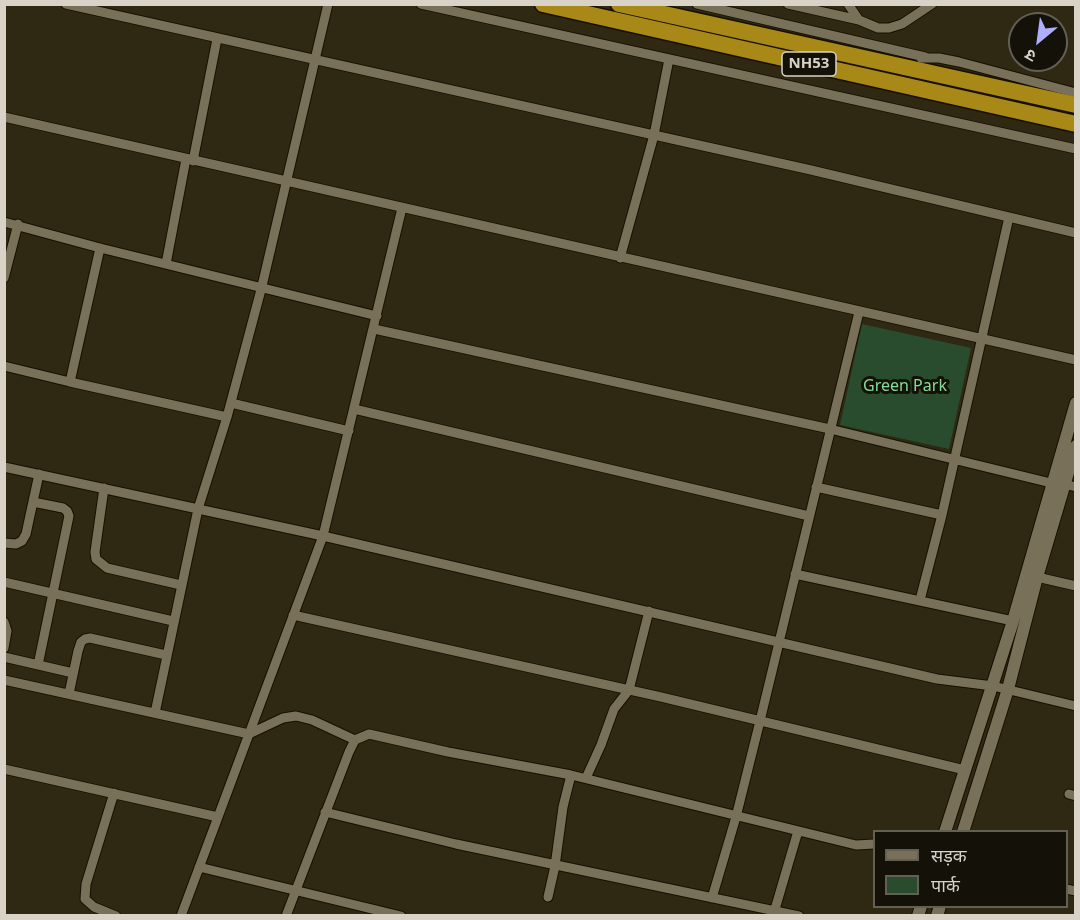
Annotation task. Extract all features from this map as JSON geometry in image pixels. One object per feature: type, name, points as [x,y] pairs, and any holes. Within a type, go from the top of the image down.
[{"type":"highway","name":"NH53","points":[[543,4],[1076,123]]},
{"type":"highway","name":"NH53","points":[[619,4],[674,10],[893,66],[1076,105]]},
{"type":"street","points":[[66,4],[811,170],[1076,233]]},
{"type":"street","points":[[155,713],[198,509],[227,417],[262,286],[328,4]]},
{"type":"street","points":[[421,4],[1076,149]]},
{"type":"street","points":[[697,4],[926,57],[959,62],[1076,93]]},
{"type":"street","points":[[788,4],[859,20],[878,28],[889,28],[902,24],[932,4]]},
{"type":"street","points":[[849,4],[859,20]]},
{"type":"street","points":[[166,264],[217,39]]},
{"type":"street","points":[[893,66],[926,57]]},
{"type":"street","points":[[620,258],[654,135],[669,59]]},
{"type":"street","points":[[4,117],[1076,360]]},
{"type":"street","points":[[181,915],[323,536],[402,208]]},
{"type":"street","points":[[920,600],[942,515],[1009,217]]},
{"type":"street","points":[[4,222],[377,316]]},
{"type":"street","points":[[4,278],[18,224]]},
{"type":"street","points":[[70,382],[100,248]]},
{"type":"street","points":[[712,898],[736,817],[859,312]]},
{"type":"street","points":[[374,329],[830,429],[1063,485]]},
{"type":"street","points":[[4,366],[227,417]]},
{"type":"street","points":[[231,403],[349,431]]},
{"type":"street","points":[[963,830],[1008,689],[1063,485],[1076,403]]},
{"type":"street","points":[[354,409],[809,516]]},
{"type":"street","points":[[945,830],[1013,621],[1076,446]]},
{"type":"street","points":[[4,467],[323,536],[937,679],[993,686],[1076,706]]},
{"type":"street","points":[[4,543],[16,544],[22,541],[39,474]]},
{"type":"street","points":[[816,487],[942,515]]},
{"type":"street","points":[[104,488],[96,559],[106,568],[181,585]]},
{"type":"street","points":[[33,502],[63,508],[69,516],[38,665]]},
{"type":"street","points":[[795,574],[1013,621]]},
{"type":"street","points":[[1037,577],[1076,585]]},
{"type":"street","points":[[4,582],[173,621]]},
{"type":"street","points":[[586,778],[614,709],[629,690],[649,611]]},
{"type":"street","points":[[293,615],[629,690],[965,770]]},
{"type":"street","points":[[4,622],[8,631],[4,648]]},
{"type":"street","points":[[69,694],[81,642],[90,638],[166,656]]},
{"type":"street","points":[[4,657],[73,673]]},
{"type":"street","points":[[4,680],[249,734],[283,718],[297,716],[312,720],[355,740]]},
{"type":"street","points":[[286,915],[355,740],[369,734],[448,752],[586,778],[856,845],[873,844]]},
{"type":"street","points":[[4,769],[218,817]]},
{"type":"street","points":[[548,897],[555,866],[563,807],[571,775]]},
{"type":"street","points":[[114,793],[87,884],[85,899],[94,907],[116,915]]},
{"type":"street","points":[[326,812],[555,866],[774,913],[799,915]]},
{"type":"street","points":[[774,913],[798,831]]},
{"type":"street","points":[[199,867],[401,915]]},
{"type":"green space","name":"Green Park","points":[[862,324],[971,348],[949,449],[840,425]]}]
